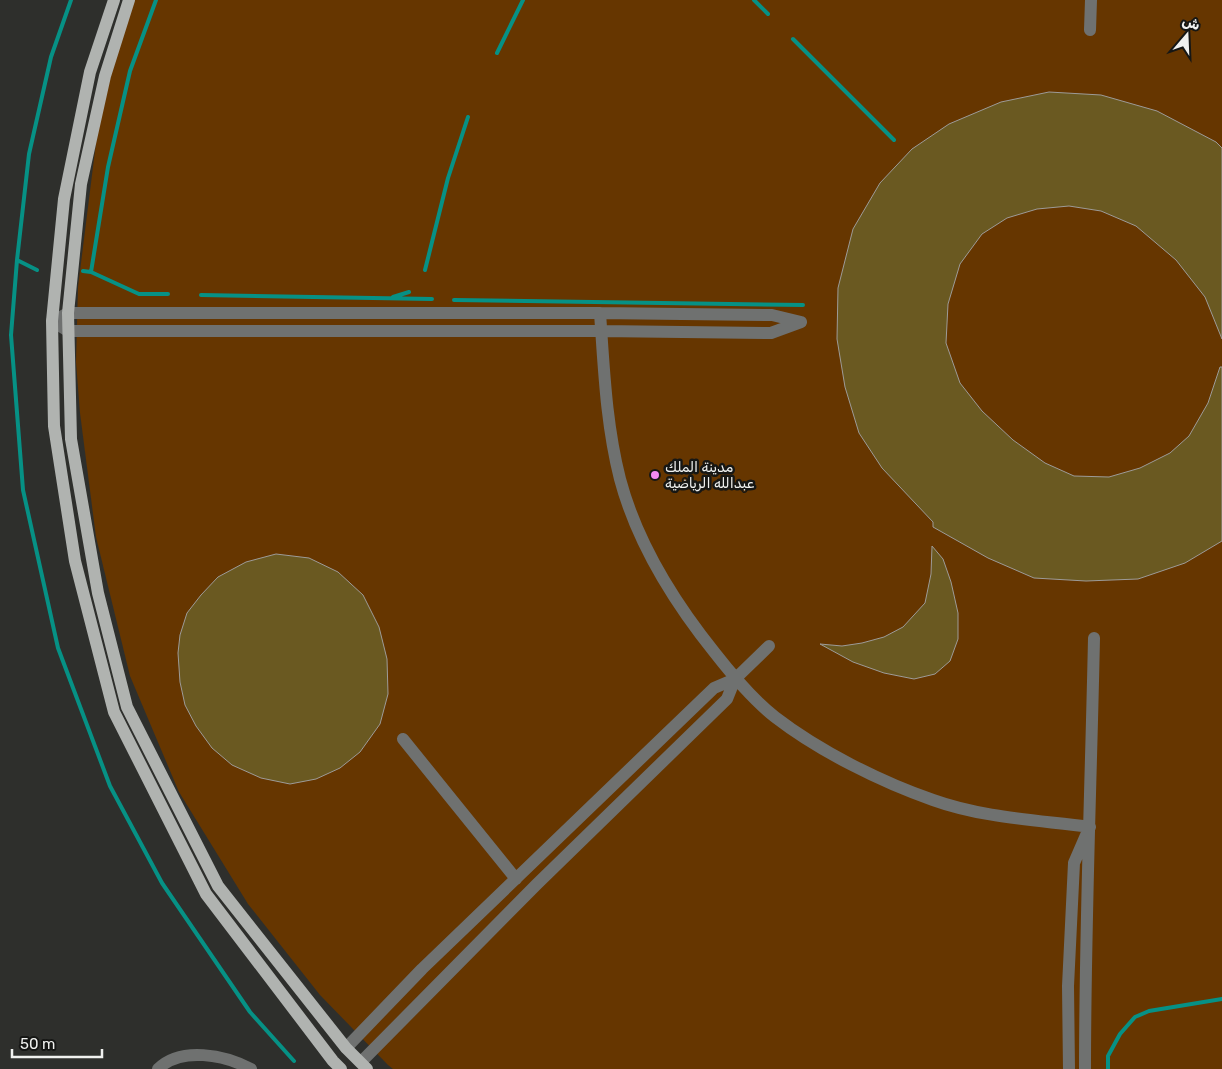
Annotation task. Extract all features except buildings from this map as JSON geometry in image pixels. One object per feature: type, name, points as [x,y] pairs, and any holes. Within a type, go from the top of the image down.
[{"type":"main road","points":[[114,0],[90,72],[64,198],[52,321],[54,426],[75,561],[114,712],[206,894],[333,1066],[346,1048]]},
{"type":"main road","points":[[129,0],[105,76],[81,184],[68,313],[71,439],[98,593],[127,707],[218,886],[361,1067]]},
{"type":"street","points":[[1090,30],[1091,0]]},
{"type":"street","points":[[68,313],[600,313],[772,315],[801,322],[771,333],[601,331],[68,331],[52,321],[68,313]]},
{"type":"street","points":[[600,313],[603,381],[610,432],[620,481],[638,528],[662,578],[699,633],[735,679],[775,716],[816,744],[892,784],[934,801],[991,815],[1090,827]]},
{"type":"street","points":[[1085,1069],[1085,986],[1094,638]]},
{"type":"street","points":[[346,1048],[422,969],[714,688],[735,679],[769,646]]},
{"type":"street","points":[[361,1067],[536,884],[726,699],[735,679]]},
{"type":"street","points":[[403,739],[516,879]]},
{"type":"street","points":[[1069,1069],[1068,986],[1074,863],[1090,827]]},
{"type":"street","points":[[158,1069],[165,1062],[186,1056],[214,1056],[251,1069]]},
{"type":"shaded area","name":"مدينة الملك عبدالله الرياضية","points":[[132,0],[1222,0],[1222,1069],[393,1069],[388,1065],[320,995],[248,904],[179,792],[130,676],[96,537],[80,413],[76,362],[78,287],[99,119]]},
{"type":"waterway","points":[[71,0],[51,57],[29,154],[17,260],[11,335],[23,490],[58,648],[110,786],[162,883],[250,1012],[294,1061]]},
{"type":"waterway","points":[[91,272],[108,167],[130,71],[156,0]]},
{"type":"waterway","points":[[497,53],[523,0]]},
{"type":"waterway","points":[[754,0],[768,14]]},
{"type":"waterway","points":[[793,39],[894,140]]},
{"type":"waterway","points":[[425,270],[448,178],[468,117]]},
{"type":"waterway","points":[[17,260],[37,270]]},
{"type":"waterway","points":[[83,271],[91,272],[139,294],[168,294]]},
{"type":"waterway","points":[[393,297],[409,292]]},
{"type":"waterway","points":[[201,295],[432,299]]},
{"type":"waterway","points":[[454,300],[803,305]]},
{"type":"waterway","points":[[1108,1069],[1108,1056],[1120,1034],[1135,1017],[1149,1011],[1222,999]]},
{"type":"place","name":"مدينة الملك عبدالله الرياضية","points":[[655,475]]}]
